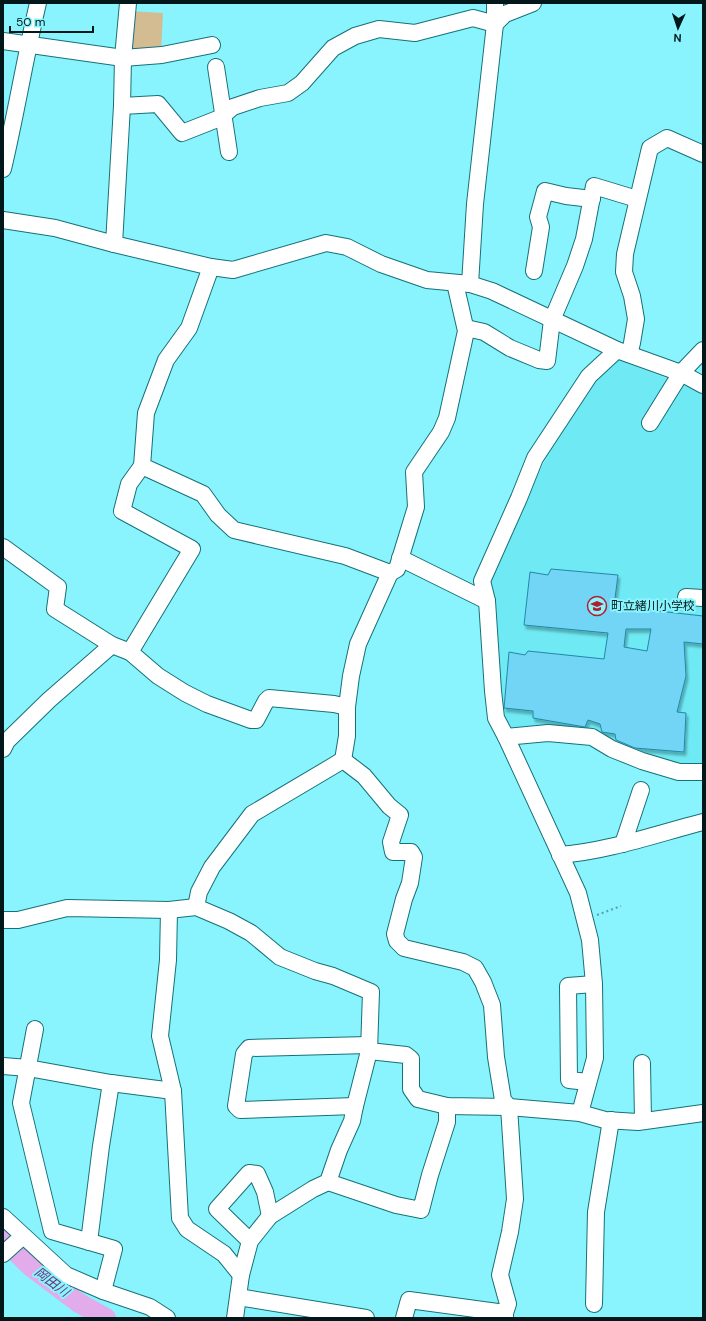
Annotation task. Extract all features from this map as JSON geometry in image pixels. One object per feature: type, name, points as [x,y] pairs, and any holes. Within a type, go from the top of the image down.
[{"type":"street","points":[[3,169],[13,126],[28,44],[38,3]]},
{"type":"street","points":[[114,244],[122,106],[123,58],[128,3]]},
{"type":"street","points":[[196,907],[199,892],[212,867],[252,814],[343,760],[347,736],[347,707],[351,676],[358,644],[390,573],[396,569],[400,558],[416,507],[414,472],[427,450],[441,432],[447,418],[466,332],[463,284],[475,204],[495,24],[495,3]]},
{"type":"street","points":[[495,24],[506,14],[533,3]]},
{"type":"street","points":[[122,106],[158,104],[182,133],[223,115],[233,107],[260,98],[288,93],[302,83],[332,48],[355,36],[379,29],[415,33],[473,18],[495,24]]},
{"type":"street","points":[[3,42],[28,44],[123,58],[162,55],[212,45]]},
{"type":"street","points":[[216,67],[230,152]]},
{"type":"street","points":[[580,1112],[596,1058],[594,984],[590,940],[578,893],[496,718],[492,691],[487,601],[482,580],[513,512],[535,458],[589,376],[623,352],[632,343],[636,319],[632,296],[624,272],[625,254],[650,148],[667,138],[703,154]]},
{"type":"street","points":[[466,328],[484,332],[510,348],[539,360],[547,360],[552,320],[584,239],[594,186],[637,199]]},
{"type":"street","points":[[534,270],[541,227],[538,217],[545,191],[566,196],[592,199]]},
{"type":"street","points":[[3,220],[55,228],[114,244],[211,267],[232,270],[326,244],[346,248],[381,264],[427,280],[463,284],[492,291],[623,352],[681,373],[703,385]]},
{"type":"street","points":[[130,652],[192,549],[122,511],[129,484],[142,466],[146,413],[166,360],[189,328],[211,267]]},
{"type":"street","points":[[650,423],[681,373],[703,350]]},
{"type":"street","points":[[142,466],[203,494],[218,515],[234,530],[345,556],[390,573]]},
{"type":"street","points":[[3,547],[58,587],[55,608],[112,645],[130,652],[158,676],[185,693],[207,704],[251,720],[256,720],[269,698],[334,704],[347,707]]},
{"type":"street","points":[[400,558],[487,601]]},
{"type":"street","points":[[686,597],[703,598]]},
{"type":"street","points":[[3,749],[7,740],[49,700],[112,645]]},
{"type":"street","points":[[506,737],[548,733],[592,737],[612,749],[642,761],[679,772],[703,772]]},
{"type":"street","points":[[343,760],[364,776],[389,806],[400,815],[391,842],[393,852],[411,852],[414,857],[410,883],[404,899],[395,934],[398,941],[404,948],[463,962],[475,968],[483,982],[492,1005],[496,1057],[503,1100],[508,1107],[515,1199],[510,1232],[500,1275],[508,1304],[505,1315],[409,1300],[404,1318]]},
{"type":"street","points":[[623,844],[641,790]]},
{"type":"street","points":[[560,855],[585,853],[703,822]]},
{"type":"street","points":[[3,920],[18,920],[67,908],[169,910],[196,907],[251,933],[280,957],[372,992],[369,1048],[354,1106],[352,1121],[339,1150],[328,1182]]},
{"type":"street","points":[[169,910],[168,960],[160,1036],[173,1091],[180,1218],[187,1229],[224,1254],[241,1275]]},
{"type":"street","points":[[588,1082],[569,1080],[568,986],[594,984]]},
{"type":"street","points":[[35,1029],[22,1103],[52,1231],[114,1249],[103,1291]]},
{"type":"street","points":[[354,1106],[240,1110],[236,1106],[244,1054],[249,1048],[369,1048],[406,1055],[411,1059],[411,1089],[418,1099],[447,1106],[508,1107],[580,1112],[605,1120],[643,1121],[703,1113]]},
{"type":"street","points":[[642,1063],[643,1121]]},
{"type":"street","points":[[3,1066],[28,1068],[111,1083],[173,1091]]},
{"type":"street","points":[[89,1242],[101,1146],[111,1083]]},
{"type":"street","points":[[235,1318],[241,1275],[250,1241],[270,1216],[313,1189],[328,1182],[396,1205],[421,1210],[430,1175],[447,1122],[447,1106]]},
{"type":"street","points":[[594,1304],[596,1212],[611,1120]]},
{"type":"street","points":[[250,1241],[217,1209],[249,1173],[258,1174],[265,1192],[270,1216]]},
{"type":"street","points":[[3,1217],[66,1275],[103,1291],[150,1307],[167,1318]]},
{"type":"street","points":[[3,1254],[22,1236]]},
{"type":"street","points":[[238,1298],[366,1318]]},
{"type":"path","points":[[584,919],[620,906]]},
{"type":"shaded area","points":[[129,11],[163,13],[161,52],[127,50]]},
{"type":"shaded area","points":[[617,359],[703,394],[703,765],[680,769],[548,729],[509,728],[502,721],[488,581],[548,454],[572,409],[593,383]]},
{"type":"building","points":[[551,569],[618,575],[614,606],[703,616],[703,644],[684,642],[686,676],[677,712],[686,713],[684,752],[635,748],[616,740],[615,734],[602,732],[600,724],[588,720],[585,727],[533,718],[533,711],[504,708],[509,652],[525,655],[528,651],[604,659],[608,633],[524,625],[530,572],[548,575]],"holes":[[[626,629],[651,629],[647,651],[624,647]]]},
{"type":"waterway","name":"岡田川","points":[[3,1239],[30,1266],[79,1303],[106,1318]]},
{"type":"place","name":"町立緒川小学校","points":[[597,606]]}]
